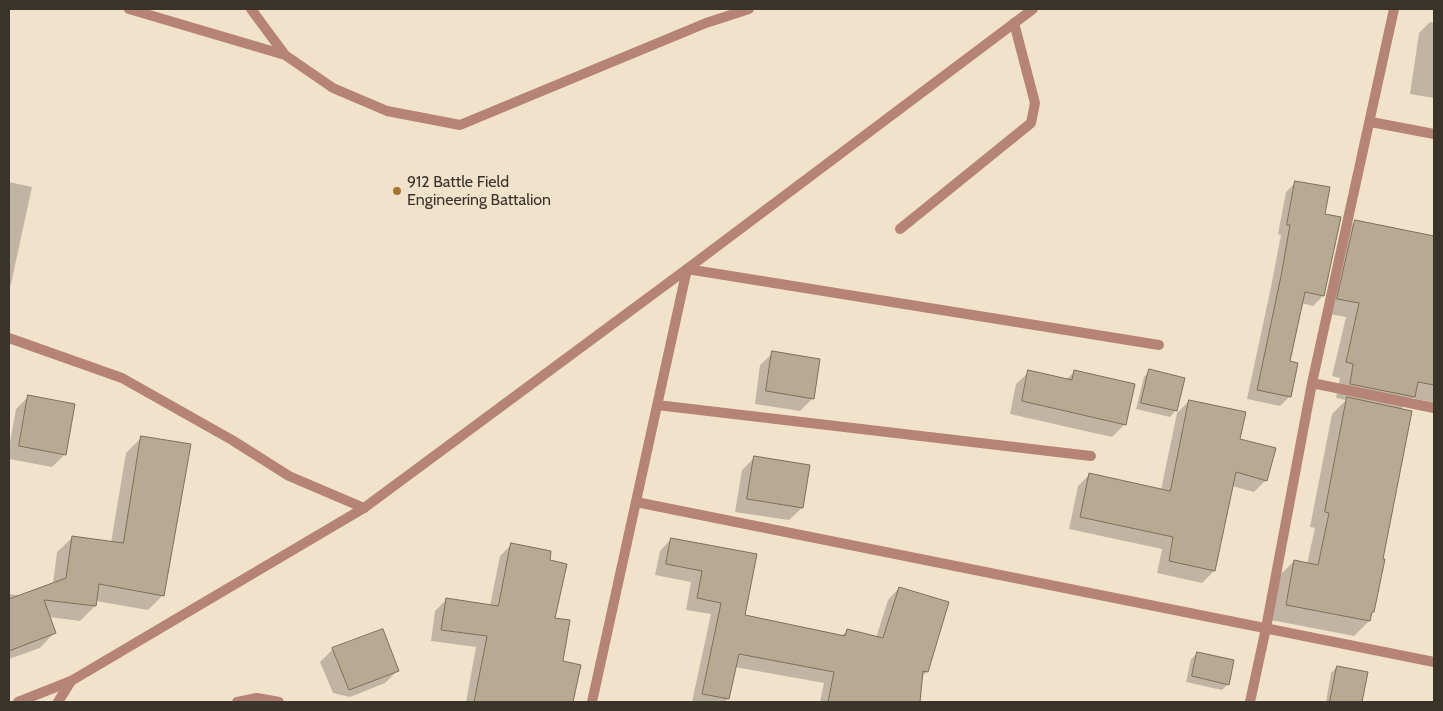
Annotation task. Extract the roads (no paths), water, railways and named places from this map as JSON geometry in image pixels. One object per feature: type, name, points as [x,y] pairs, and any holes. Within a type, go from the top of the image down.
[{"type":"street","points":[[129,9],[285,56],[333,88],[387,111],[460,125],[706,23],[749,9]]},
{"type":"street","points":[[251,9],[285,56]]},
{"type":"street","points":[[18,702],[71,681],[364,508],[687,269],[1033,9]]},
{"type":"street","points":[[1250,702],[1266,628],[1312,383],[1371,122],[1394,9]]},
{"type":"street","points":[[900,229],[1031,123],[1035,104],[1014,23]]},
{"type":"street","points":[[1371,122],[1434,134]]},
{"type":"street","points":[[687,269],[1159,345]]},
{"type":"street","points":[[592,702],[687,269]]},
{"type":"street","points":[[9,338],[122,378],[232,440],[289,476],[364,508]]},
{"type":"street","points":[[1312,383],[1434,408]]},
{"type":"street","points":[[657,405],[1091,456]]},
{"type":"street","points":[[636,502],[1434,662]]},
{"type":"street","points":[[58,702],[71,681]]},
{"type":"street","points":[[237,702],[257,698],[279,702]]},
{"type":"place","name":"912 Battle Field Engineering Battalion","points":[[397,191]]}]
